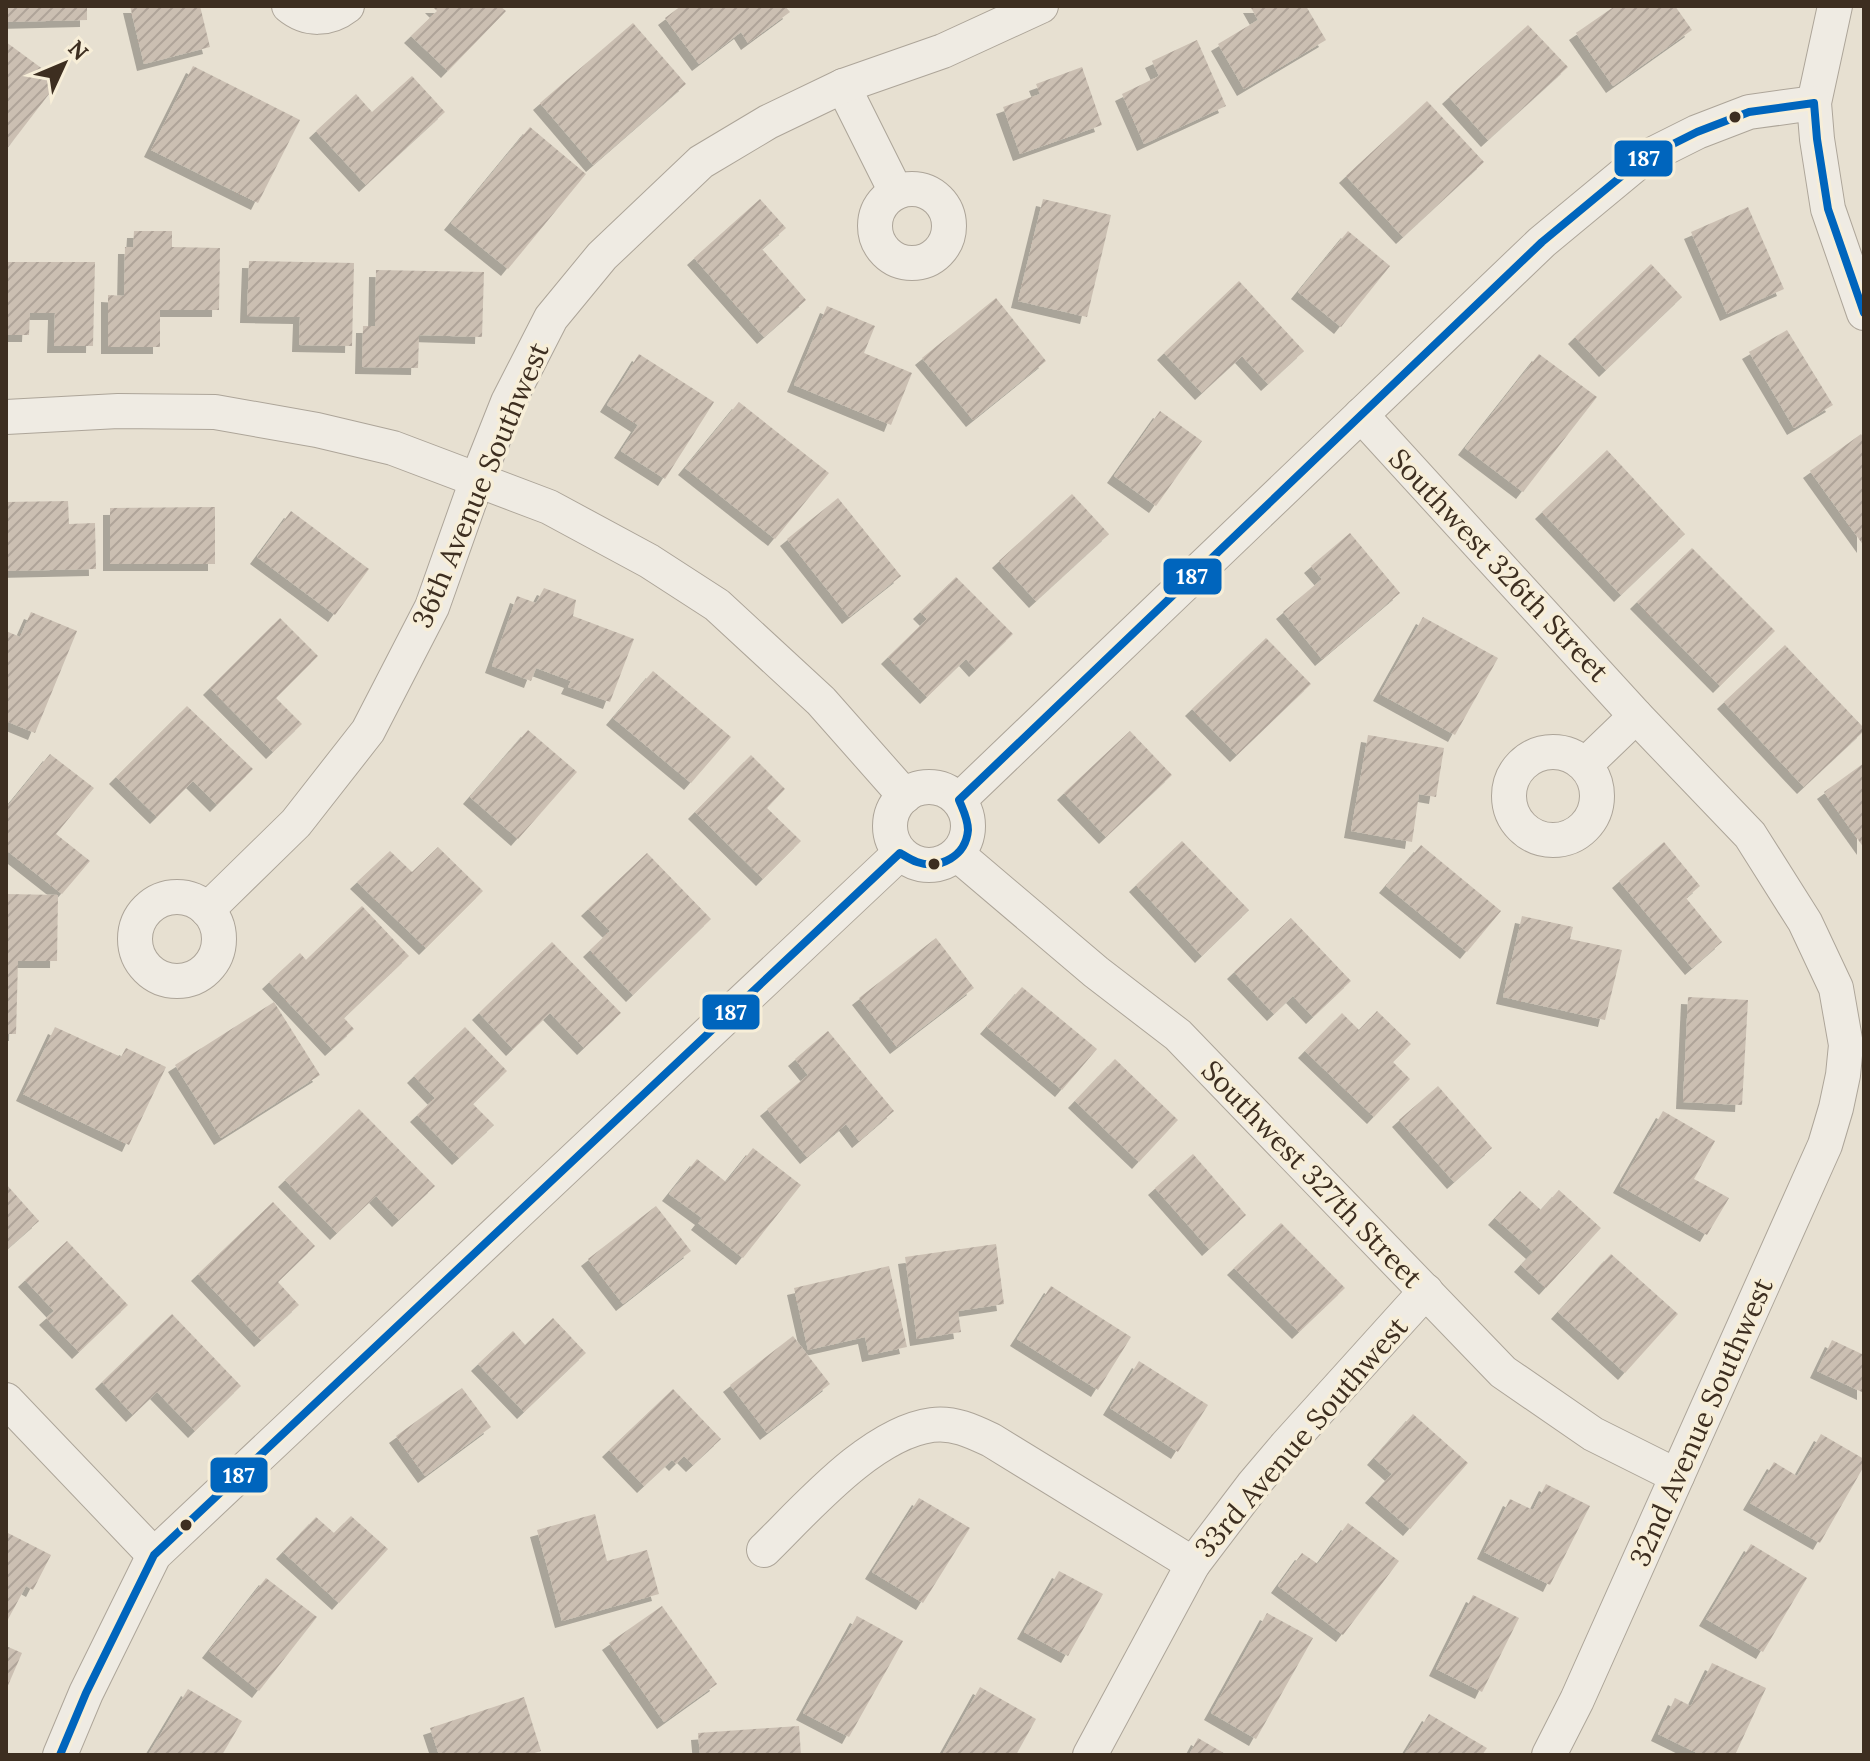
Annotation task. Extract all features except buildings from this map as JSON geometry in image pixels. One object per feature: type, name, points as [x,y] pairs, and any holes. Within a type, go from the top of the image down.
[{"type":"street","points":[[289,6],[305,16],[319,18],[333,15],[347,6]]},
{"type":"street","points":[[1835,6],[1814,103],[1817,139],[1828,209],[1864,313]]},
{"type":"street","name":"36th Avenue Southwest","points":[[207,910],[296,823],[368,731],[432,607],[508,402],[551,318],[602,256],[701,162],[768,122],[843,86],[943,51],[1034,7]]},
{"type":"street","points":[[843,86],[896,192]]},
{"type":"street","points":[[959,800],[1542,242],[1641,160],[1697,132],[1749,112],[1814,103]]},
{"type":"street","points":[[6,417],[118,411],[215,412],[317,430],[393,448],[549,507],[649,561],[717,605],[821,701],[905,796]]},
{"type":"street","name":"Southwest 326th Street","points":[[1361,415],[1636,716],[1750,835],[1805,922],[1850,1023]]},
{"type":"street","points":[[1585,765],[1636,716]]},
{"type":"street","points":[[926,787],[938,788],[959,800],[969,821],[964,844],[957,854],[935,865],[922,865],[900,853],[893,842],[891,817],[896,805],[905,796],[926,787]]},
{"type":"street","points":[[60,1755],[86,1693],[154,1555],[900,853]]},
{"type":"street","name":"Southwest 327th Street","points":[[957,854],[1096,972],[1178,1035],[1503,1372],[1593,1434],[1677,1476]]},
{"type":"street","name":"32nd Avenue Southwest","points":[[1549,1755],[1577,1700],[1825,1145],[1836,1108],[1853,1085],[1850,1023]]},
{"type":"street","name":"33rd Avenue Southwest","points":[[1090,1755],[1193,1564],[1286,1446],[1426,1291]]},
{"type":"street","points":[[6,1400],[154,1555]]},
{"type":"street","points":[[764,1550],[865,1456],[898,1436],[932,1425],[948,1425],[991,1440],[1193,1564]]},
{"type":"transit line","name":"187","points":[[60,1755],[86,1693],[154,1555],[900,853],[926,864],[943,862],[957,854],[968,830],[959,800],[1542,242],[1641,160],[1697,132],[1749,112],[1814,103],[1828,209],[1864,313]]}]
